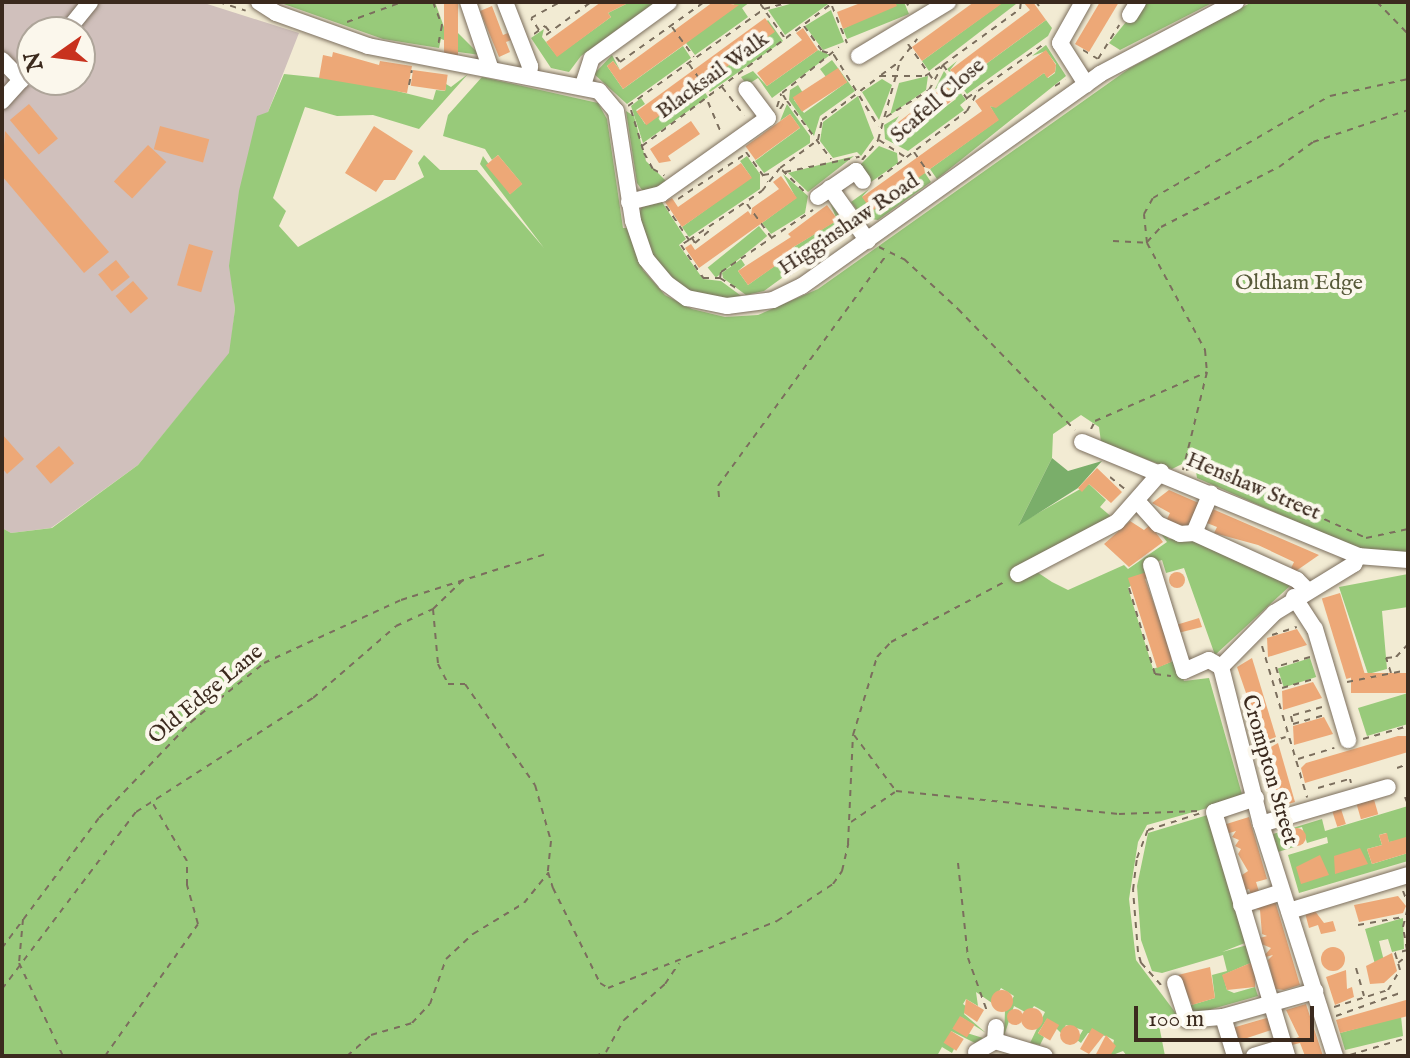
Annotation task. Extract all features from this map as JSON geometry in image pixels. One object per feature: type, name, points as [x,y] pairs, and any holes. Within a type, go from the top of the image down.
[{"type":"street","points":[[468,2],[490,67]]},
{"type":"street","points":[[505,2],[530,66],[529,74]]},
{"type":"street","points":[[583,85],[592,58],[669,2]]},
{"type":"street","points":[[859,56],[948,2]]},
{"type":"street","points":[[1060,2],[1080,7],[1060,43],[1086,84]]},
{"type":"street","name":"Higginshaw Road","points":[[622,109],[629,202],[640,243],[655,271],[687,298],[716,305],[773,300],[868,241],[1086,84],[1236,2]]},
{"type":"street","points":[[255,7],[368,46],[583,85],[599,91],[622,109]]},
{"type":"street","points":[[2,101],[16,86]]},
{"type":"street","points":[[629,202],[661,194],[768,118],[746,89]]},
{"type":"street","points":[[865,184],[856,171],[822,198],[868,241]]},
{"type":"street","name":"Henshaw Street","points":[[1082,442],[1161,472],[1182,476],[1211,493],[1358,556],[1408,560]]},
{"type":"street","points":[[1018,574],[1081,545],[1138,502],[1161,472]]},
{"type":"street","points":[[1194,533],[1211,493]]},
{"type":"street","points":[[1138,502],[1158,524],[1180,534],[1194,533],[1297,580],[1348,740]]},
{"type":"street","points":[[1151,565],[1184,671],[1209,660],[1221,667],[1229,652],[1300,593],[1342,572],[1358,556]]},
{"type":"street","name":"Crompton Street","points":[[1221,667],[1261,824],[1315,991],[1326,1015],[1335,1056]]},
{"type":"street","points":[[1261,824],[1388,787]]},
{"type":"street","points":[[1254,1056],[1286,1052],[1214,812],[1256,798]]},
{"type":"street","points":[[1289,911],[1403,882]]},
{"type":"street","points":[[1241,905],[1282,892]]},
{"type":"street","points":[[1175,983],[1187,1020],[1223,1017],[1315,991]]},
{"type":"street","points":[[1223,1017],[1235,1056]]},
{"type":"street","points":[[976,1052],[994,1030],[1045,1056]]},
{"type":"path","points":[[219,2],[255,7]]},
{"type":"path","points":[[323,31],[402,2]]},
{"type":"path","points":[[433,2],[442,25],[435,59]]},
{"type":"path","points":[[539,30],[531,18],[560,2]]},
{"type":"path","points":[[546,35],[591,2]]},
{"type":"path","points":[[620,62],[704,2]]},
{"type":"path","points":[[759,2],[785,38]]},
{"type":"path","points":[[622,109],[764,9],[791,2]]},
{"type":"path","points":[[1036,2],[1039,6]]},
{"type":"path","points":[[1377,2],[1408,34]]},
{"type":"path","points":[[880,76],[898,78],[929,74],[1020,9],[1019,3]]},
{"type":"path","points":[[833,4],[847,43]]},
{"type":"path","name":"Blacksail Walk","points":[[642,146],[788,42],[785,38],[833,4]]},
{"type":"path","points":[[1079,48],[1098,59],[1131,11]]},
{"type":"path","points":[[803,24],[822,51],[834,55],[879,126]]},
{"type":"path","points":[[529,37],[545,26],[550,32]]},
{"type":"path","points":[[672,26],[695,58]]},
{"type":"path","name":"Scafell Close","points":[[865,184],[967,111],[978,91],[1045,44],[1060,43]]},
{"type":"path","points":[[780,168],[784,172],[857,154],[861,161],[878,140],[879,126],[885,117],[898,78],[900,61],[908,45],[933,79]]},
{"type":"path","points":[[832,160],[782,93],[834,55],[839,47]]},
{"type":"path","points":[[745,296],[720,278],[703,278],[681,245],[746,203],[780,168],[818,140],[822,120],[900,61]]},
{"type":"path","points":[[409,85],[413,63]]},
{"type":"path","points":[[688,63],[711,95]]},
{"type":"path","points":[[885,117],[929,90],[943,65]]},
{"type":"path","points":[[943,65],[970,103]]},
{"type":"path","points":[[1055,86],[1069,77]]},
{"type":"path","points":[[1182,476],[1182,461],[1207,372],[1205,350],[1147,243],[1144,214],[1153,198],[1330,96],[1408,79]]},
{"type":"path","points":[[722,87],[745,116]]},
{"type":"path","points":[[967,98],[978,91]]},
{"type":"path","points":[[707,100],[721,134]]},
{"type":"path","points":[[778,120],[786,100]]},
{"type":"path","points":[[622,109],[635,115],[642,146],[653,169],[664,175]]},
{"type":"path","points":[[1147,243],[1161,227],[1279,167],[1313,142],[1408,110]]},
{"type":"path","points":[[878,140],[905,157]]},
{"type":"path","points":[[742,145],[769,182]]},
{"type":"path","points":[[913,151],[927,171]]},
{"type":"path","points":[[679,201],[747,153]]},
{"type":"path","points":[[763,175],[776,173]]},
{"type":"path","points":[[675,194],[692,183],[688,176]]},
{"type":"path","points":[[720,278],[822,198]]},
{"type":"path","points":[[663,202],[690,239]]},
{"type":"path","points":[[746,203],[771,237]]},
{"type":"path","points":[[777,284],[851,229]]},
{"type":"path","points":[[868,241],[889,252],[958,309],[1071,421],[1082,442]]},
{"type":"path","points":[[1113,241],[1147,243]]},
{"type":"path","points":[[719,497],[718,486],[889,252]]},
{"type":"path","points":[[1082,442],[1095,421],[1207,372]]},
{"type":"path","points":[[1182,476],[1201,465],[1366,538],[1408,529]]},
{"type":"path","points":[[1114,472],[1109,478],[1126,490]]},
{"type":"path","name":"Old Edge Lane","points":[[2,948],[99,818],[231,688],[264,663],[337,625],[464,579],[502,571],[549,553]]},
{"type":"path","points":[[433,609],[433,643],[448,684],[465,684],[535,785],[551,841],[548,872],[600,983],[617,987],[777,921],[819,896],[842,871],[849,824],[853,735],[866,680],[891,642],[1018,574]]},
{"type":"path","points":[[2,989],[136,812],[313,698],[396,626],[433,609],[464,579]]},
{"type":"path","points":[[1129,588],[1155,674],[1159,678],[1184,671]]},
{"type":"path","points":[[1303,626],[1260,639],[1307,796]]},
{"type":"path","points":[[1391,675],[1386,658],[1396,657],[1408,644]]},
{"type":"path","points":[[1312,656],[1276,667],[1282,688],[1318,678]]},
{"type":"path","points":[[1339,684],[1408,670]]},
{"type":"path","points":[[1327,705],[1291,716],[1293,724],[1329,714]]},
{"type":"path","points":[[1250,721],[1275,804],[1279,803]]},
{"type":"path","points":[[853,735],[896,791]]},
{"type":"path","points":[[1258,746],[1289,737]]},
{"type":"path","points":[[1397,768],[1408,764]]},
{"type":"path","points":[[1318,788],[1350,779],[1351,785]]},
{"type":"path","points":[[849,824],[896,791],[1119,814],[1208,811],[1148,830],[1137,858],[1133,890],[1141,963],[1163,986],[1175,983]]},
{"type":"path","points":[[1405,797],[1408,804]]},
{"type":"path","points":[[105,1056],[198,924],[187,885],[187,861],[152,802]]},
{"type":"path","points":[[958,863],[968,958],[994,1030]]},
{"type":"path","points":[[347,1056],[371,1035],[412,1023],[430,1004],[446,959],[524,903],[548,872]]},
{"type":"path","points":[[1326,1015],[1388,990],[1400,970],[1395,953],[1407,950],[1405,917],[1408,906],[1403,882]]},
{"type":"path","points":[[23,917],[19,963],[63,1056]]},
{"type":"path","points":[[1358,925],[1405,917]]},
{"type":"path","points":[[1398,963],[1408,955]]},
{"type":"path","points":[[595,1056],[606,1052],[624,1020],[665,984],[679,961]]},
{"type":"path","points":[[1356,968],[1365,997]]},
{"type":"path","points":[[1400,970],[1407,969]]},
{"type":"path","points":[[1388,990],[1391,999]]},
{"type":"path","points":[[1326,1015],[1391,999],[1400,993]]},
{"type":"path","points":[[1346,1056],[1406,1038]]},
{"type":"shaded area","points":[[2,2],[201,2],[299,33],[268,112],[230,266],[235,309],[230,353],[138,465],[51,528],[11,533],[2,528]]},
{"type":"green space","points":[[278,2],[435,2],[444,27],[450,25],[480,55],[444,50],[447,41],[441,39],[439,48],[383,39]]},
{"type":"green space","points":[[630,2],[654,3],[581,56],[569,72],[551,68],[531,38],[544,29],[542,37],[557,56],[611,17],[608,13]]},
{"type":"green space","points":[[737,2],[750,2],[742,8],[748,17],[695,55],[686,43]]},
{"type":"green space","points":[[797,2],[831,2],[785,35],[768,10]]},
{"type":"green space","points":[[895,2],[904,2],[909,14],[847,39],[843,29]]},
{"type":"green space","points":[[1003,2],[1016,4],[929,71],[922,61]]},
{"type":"green space","points":[[1142,2],[1214,2],[1120,50],[1109,43]]},
{"type":"green space","name":"Oldham Edge","points":[[1252,2],[1408,2],[1408,555],[1363,551],[1197,478],[1194,458],[1172,469],[1101,442],[1099,427],[1081,415],[1053,434],[1052,458],[1019,524],[1089,484],[1106,500],[1100,507],[1114,519],[1037,572],[1052,582],[1068,590],[1124,565],[1128,569],[1167,542],[1152,522],[1169,539],[1192,537],[1291,585],[1215,655],[1184,568],[1166,573],[1162,560],[1148,564],[1150,571],[1128,588],[1153,669],[1176,660],[1184,681],[1209,678],[1243,798],[1147,825],[1138,842],[1129,899],[1136,960],[1184,1024],[1159,1025],[1165,1056],[1127,1056],[1123,1051],[1110,1056],[1114,1040],[1088,1033],[1081,1043],[1077,1040],[1083,1030],[1066,1025],[1061,1033],[1047,1019],[1038,1033],[1044,1037],[1040,1045],[1030,1043],[1045,1012],[1034,1006],[1022,1023],[1025,1012],[1014,1006],[1004,1036],[1005,1011],[1014,996],[1001,988],[992,1003],[976,992],[978,1006],[966,999],[963,1004],[967,1007],[964,1014],[986,1033],[961,1017],[954,1029],[983,1038],[975,1043],[951,1031],[952,1053],[942,1047],[937,1056],[2,1056],[2,528],[11,533],[52,528],[138,465],[229,353],[235,309],[229,266],[239,191],[257,116],[268,112],[284,74],[361,82],[433,100],[436,90],[445,91],[446,84],[451,87],[468,74],[419,129],[373,115],[337,116],[305,107],[273,198],[286,211],[279,226],[298,247],[424,177],[418,163],[424,155],[440,170],[477,170],[544,248],[480,164],[483,156],[510,194],[522,184],[498,155],[492,160],[485,149],[443,136],[448,115],[482,77],[598,103],[607,119],[623,228],[628,228],[643,270],[665,295],[692,309],[725,317],[758,315],[818,289],[1130,68]]},
{"type":"green space","points":[[831,10],[844,42],[823,50],[805,26]]},
{"type":"green space","points":[[768,20],[783,41],[710,92],[704,82]]},
{"type":"green space","points":[[1046,20],[1052,28],[1048,36],[967,94],[947,69],[957,61],[950,70],[960,83]]},
{"type":"green space","points":[[1046,45],[1066,76],[937,179],[930,169],[998,120],[990,106],[996,107],[1044,73],[1048,78],[1055,73],[1056,64],[1046,51],[1032,56]]},
{"type":"green space","points":[[683,46],[691,58],[627,104],[594,74],[612,55],[620,70],[613,61],[607,66],[623,89]]},
{"type":"green space","points":[[818,50],[830,55],[772,98],[758,78],[747,85],[741,77],[753,71],[767,86]]},
{"type":"green space","points":[[832,60],[855,91],[820,116],[814,136],[789,100],[790,90],[798,85],[803,93],[794,100],[804,113],[847,82],[838,69],[826,77],[820,69]]},
{"type":"green space","points":[[944,71],[966,100],[960,105],[964,110],[908,151],[885,139],[884,125],[899,116],[893,125],[903,138],[956,99],[946,85],[935,89]]},
{"type":"green space","points":[[928,76],[926,90],[890,115],[899,83]]},
{"type":"green space","points":[[882,79],[892,85],[879,120],[862,92]]},
{"type":"green space","points":[[700,85],[708,97],[643,143],[631,106],[641,98],[645,104],[636,110],[645,124]]},
{"type":"green space","points":[[858,96],[874,138],[861,156],[857,152],[833,158],[820,141],[823,122]]},
{"type":"green space","points":[[787,104],[810,136],[810,143],[764,173],[755,161],[800,128],[790,114],[780,121]]},
{"type":"green space","points":[[626,111],[634,116],[646,161],[666,181],[651,190],[642,190],[637,183]]},
{"type":"green space","points":[[879,146],[897,153],[898,163],[871,182],[859,166]]},
{"type":"green space","points":[[747,156],[760,174],[760,189],[689,237],[682,227],[751,177],[740,161]]},
{"type":"green space","points":[[854,156],[808,192],[788,173]]},
{"type":"green space","points":[[925,173],[931,182],[878,220],[863,218],[851,202],[869,189],[862,197]]},
{"type":"green space","points":[[783,174],[808,196],[805,213],[771,234],[762,223],[796,198]]},
{"type":"green space","points":[[662,202],[686,239],[679,245],[703,279],[721,281],[744,298],[712,298],[684,289],[666,274],[651,252],[639,213],[642,207]]},
{"type":"green space","points":[[830,203],[849,229],[764,291],[746,295],[723,278],[722,273],[741,259],[745,265],[738,271],[748,285],[794,252],[792,248],[837,220]]},
{"type":"green space","points":[[759,226],[767,236],[716,278],[708,268]]},
{"type":"green space","points":[[1052,458],[1068,471],[1102,461],[1078,488],[1018,526]]},
{"type":"green space","points":[[1408,574],[1408,607],[1382,611],[1387,669],[1368,674],[1339,587]]},
{"type":"green space","points":[[1310,658],[1316,677],[1284,688],[1278,669]]},
{"type":"green space","points":[[1408,693],[1408,724],[1367,736],[1358,708]]},
{"type":"green space","points":[[1408,806],[1408,840],[1389,842],[1386,833],[1379,835],[1382,845],[1367,849],[1372,864],[1408,853],[1408,861],[1299,893],[1288,855],[1328,843],[1327,837],[1307,843],[1302,827],[1286,831],[1294,847],[1278,852],[1273,834],[1322,819],[1325,831]]},
{"type":"green space","points":[[1211,814],[1250,941],[1222,952],[1251,944],[1255,961],[1223,975],[1227,990],[1234,993],[1255,987],[1258,996],[1191,1015],[1188,1006],[1215,998],[1212,975],[1227,971],[1223,955],[1162,973],[1152,971],[1141,940],[1137,886],[1148,833]]},
{"type":"green space","points":[[1403,918],[1404,949],[1392,952],[1388,939],[1379,941],[1384,961],[1375,964],[1365,929]]},
{"type":"green space","points":[[1401,1016],[1403,1036],[1345,1050],[1340,1033]]},
{"type":"building","points":[[444,2],[458,2],[458,56],[444,56]]},
{"type":"building","points":[[601,2],[630,2],[608,13],[611,17],[557,57],[546,42]]},
{"type":"building","points":[[713,2],[739,5],[623,89],[607,66],[613,61],[620,70]]},
{"type":"building","points":[[863,2],[895,2],[897,6],[843,29],[837,12]]},
{"type":"building","points":[[974,2],[1004,2],[922,61],[912,47]]},
{"type":"building","points":[[1033,2],[1046,20],[960,83],[950,70],[1030,10],[1024,3]]},
{"type":"building","points":[[1100,2],[1119,2],[1089,52],[1075,44]]},
{"type":"building","points":[[492,6],[503,35],[508,33],[511,40],[506,42],[510,52],[499,57],[480,11]]},
{"type":"building","points":[[765,18],[775,32],[646,125],[636,111]]},
{"type":"building","points":[[803,28],[818,50],[767,86],[757,73],[802,40],[796,33]]},
{"type":"building","points":[[1046,50],[1056,65],[1055,72],[1047,78],[1044,73],[996,108],[990,106],[999,120],[930,169],[924,167],[925,173],[872,211],[862,197],[982,111],[975,101]]},
{"type":"building","points":[[333,52],[379,65],[380,61],[412,66],[407,93],[319,78],[323,55],[332,57]]},
{"type":"building","points":[[838,68],[847,82],[802,112],[793,97]]},
{"type":"building","points":[[413,70],[448,75],[445,91],[411,86]]},
{"type":"building","points":[[946,85],[956,98],[903,139],[893,126]]},
{"type":"building","points":[[29,104],[58,138],[39,155],[10,120]]},
{"type":"building","points":[[790,114],[800,128],[755,160],[746,146]]},
{"type":"building","points":[[691,121],[700,134],[668,156],[671,161],[659,163],[650,149]]},
{"type":"building","points":[[160,126],[209,139],[203,162],[154,149]]},
{"type":"building","points":[[374,126],[413,151],[395,180],[384,180],[376,192],[345,173]]},
{"type":"building","points":[[5,131],[109,252],[84,273],[2,176]]},
{"type":"building","points":[[148,145],[166,162],[132,199],[114,182]]},
{"type":"building","points":[[498,155],[522,184],[510,194],[486,165]]},
{"type":"building","points":[[741,163],[752,178],[682,227],[665,202],[672,198],[678,207]]},
{"type":"building","points":[[781,176],[797,198],[699,268],[685,248],[691,244],[695,250],[748,211],[751,215],[752,208],[779,189],[773,182]]},
{"type":"building","points":[[827,205],[838,220],[792,248],[795,252],[748,285],[738,271],[791,237],[788,234]]},
{"type":"building","points":[[189,244],[213,251],[201,292],[177,285]]},
{"type":"building","points":[[116,260],[130,277],[112,292],[98,274]]},
{"type":"building","points":[[133,281],[148,298],[131,313],[116,296]]},
{"type":"building","points":[[2,434],[24,459],[7,474],[2,468]]},
{"type":"building","points":[[59,446],[74,463],[51,484],[36,466]]},
{"type":"building","points":[[1097,468],[1122,492],[1111,503],[1089,484],[1082,492],[1078,488]]},
{"type":"building","points":[[1169,490],[1201,504],[1188,534],[1165,523],[1170,513],[1152,503]]},
{"type":"building","points":[[1208,507],[1319,555],[1296,571],[1291,568],[1294,562],[1258,545],[1214,533],[1217,527],[1202,521]]},
{"type":"building","points":[[1130,521],[1144,530],[1150,525],[1163,542],[1129,567],[1104,544]]},
{"type":"building","points":[[1150,571],[1151,576],[1145,579],[1172,654],[1171,662],[1157,668],[1128,578]]},
{"type":"building","points":[[1177,572],[1185,580],[1177,588],[1169,580]]},
{"type":"building","points":[[1340,593],[1365,673],[1346,679],[1322,599]]},
{"type":"building","points":[[1199,618],[1202,627],[1178,633],[1176,625]]},
{"type":"building","points":[[1297,629],[1307,645],[1268,657],[1267,638]]},
{"type":"building","points":[[1252,658],[1276,737],[1263,742],[1237,667]]},
{"type":"building","points":[[1351,673],[1408,673],[1408,693],[1351,693]]},
{"type":"building","points":[[1313,682],[1322,698],[1283,710],[1282,691]]},
{"type":"building","points":[[1324,717],[1333,734],[1294,745],[1293,726]]},
{"type":"building","points":[[1398,736],[1408,736],[1408,752],[1305,783],[1301,768],[1306,763]]},
{"type":"building","points":[[1278,743],[1295,802],[1282,806],[1262,752]]},
{"type":"building","points":[[1373,796],[1378,814],[1361,819],[1356,801]]},
{"type":"building","points":[[1340,806],[1346,824],[1337,827],[1331,809]]},
{"type":"building","points":[[1249,817],[1267,879],[1256,882],[1260,895],[1252,897],[1249,889],[1240,892],[1236,879],[1248,871],[1238,854],[1241,849],[1235,846],[1239,840],[1232,837],[1236,831],[1223,835],[1220,826]]},
{"type":"building","points":[[1297,828],[1306,837],[1297,846],[1288,837]]},
{"type":"building","points":[[1387,833],[1389,842],[1406,837],[1408,853],[1372,864],[1367,849],[1382,845],[1379,835]]},
{"type":"building","points":[[1360,848],[1368,864],[1335,874],[1334,856]]},
{"type":"building","points":[[1320,855],[1329,875],[1301,884],[1296,867]]},
{"type":"building","points":[[1398,896],[1406,906],[1403,913],[1359,922],[1354,905]]},
{"type":"building","points":[[1275,901],[1300,985],[1284,990],[1275,989],[1268,960],[1273,955],[1262,958],[1271,948],[1252,940],[1267,936],[1262,934],[1260,910],[1251,908]]},
{"type":"building","points":[[1315,911],[1324,923],[1333,921],[1336,931],[1321,934],[1318,925],[1309,928],[1305,913]]},
{"type":"building","points":[[1333,947],[1344,954],[1345,959],[1338,970],[1333,971],[1322,964],[1321,959],[1328,948]]},
{"type":"building","points":[[1392,953],[1397,971],[1384,983],[1370,984],[1366,966]]},
{"type":"building","points":[[1255,961],[1255,987],[1227,990],[1222,975]]},
{"type":"building","points":[[1210,967],[1215,998],[1192,1005],[1178,975]]},
{"type":"building","points":[[1346,970],[1347,989],[1352,987],[1354,997],[1335,1005],[1326,977]]},
{"type":"building","points":[[1002,990],[1010,993],[1013,1001],[1010,1009],[1002,1012],[994,1009],[991,1001],[994,993]]},
{"type":"building","points":[[966,999],[984,1010],[977,1022],[964,1013]]},
{"type":"building","points":[[1406,1000],[1408,1016],[1340,1033],[1336,1020]]},
{"type":"building","points":[[1306,1004],[1323,1056],[1305,1056],[1300,1043],[1292,1045],[1290,1040],[1299,1037],[1286,1010]]},
{"type":"building","points":[[1032,1008],[1043,1019],[1032,1030],[1021,1019]]},
{"type":"building","points":[[1012,1009],[1018,1009],[1023,1017],[1021,1023],[1012,1025],[1007,1020],[1007,1014]]},
{"type":"building","points":[[960,1016],[975,1025],[967,1038],[952,1029]]},
{"type":"building","points":[[1270,1017],[1274,1029],[1238,1041],[1232,1028]]},
{"type":"building","points":[[1047,1018],[1059,1025],[1050,1041],[1038,1034]]},
{"type":"building","points":[[1070,1025],[1077,1028],[1080,1035],[1077,1042],[1070,1045],[1063,1042],[1060,1035],[1063,1028]]},
{"type":"building","points":[[1092,1028],[1104,1035],[1089,1054],[1080,1049]]},
{"type":"building","points":[[951,1031],[964,1039],[956,1051],[944,1043]]},
{"type":"building","points":[[1106,1035],[1116,1046],[1110,1056],[1095,1056]]}]
